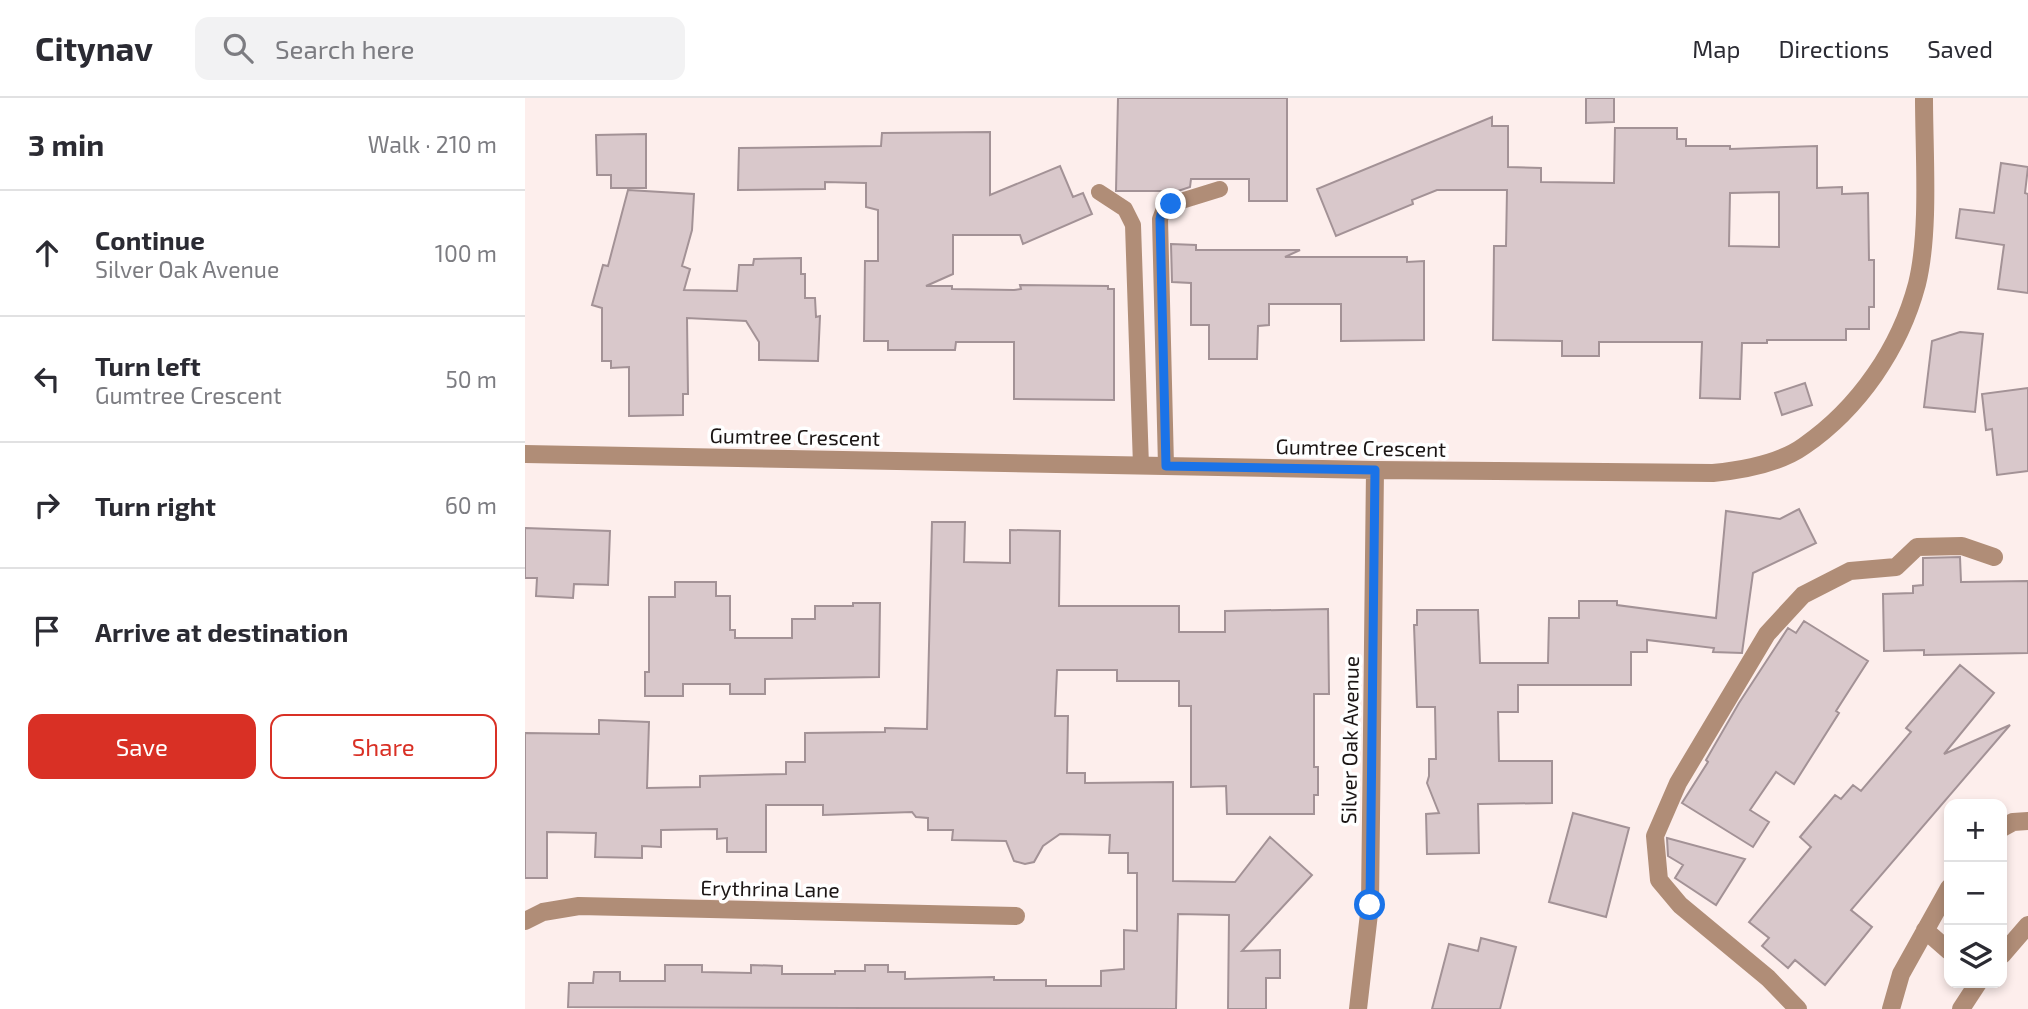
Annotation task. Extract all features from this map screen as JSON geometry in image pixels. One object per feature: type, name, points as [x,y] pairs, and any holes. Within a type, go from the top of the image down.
[{"type":"street","name":"Gumtree Crescent","points":[[525,454],[1375,470],[1713,473],[1743,470],[1803,447],[1842,413],[1878,372],[1902,328],[1917,282],[1924,227],[1924,98]]},
{"type":"street","name":"Silver Oak Avenue","points":[[1357,1009],[1370,905],[1375,470]]},
{"type":"street","points":[[1798,1009],[1768,978],[1680,905],[1659,880],[1654,836],[1678,783],[1767,634],[1803,595],[1850,571],[1896,566],[1917,547],[1962,546],[1994,557]]},
{"type":"street","points":[[2007,825],[2028,821]]},
{"type":"street","points":[[1891,1009],[1901,974],[1944,897]]},
{"type":"street","name":"Erythrina Lane","points":[[525,921],[543,912],[579,906],[1016,916]]},
{"type":"street","points":[[2007,949],[2028,925]]},
{"type":"street","points":[[1925,930],[1944,947]]},
{"type":"street","points":[[1961,1009],[1975,988]]},
{"type":"lane","points":[[1166,466],[1162,210],[1165,205],[1220,189]]},
{"type":"lane","points":[[1098,191],[1125,209],[1133,225],[1141,466]]},
{"type":"building","points":[[1118,98],[1287,98],[1287,201],[1249,201],[1249,179],[1191,179],[1190,187],[1178,191],[1116,191]]},
{"type":"building","points":[[1586,98],[1614,98],[1614,122],[1586,123]]},
{"type":"building","points":[[1492,117],[1492,126],[1508,126],[1508,167],[1541,168],[1541,182],[1614,183],[1615,128],[1677,128],[1677,139],[1686,139],[1686,146],[1730,146],[1730,149],[1817,146],[1817,188],[1842,187],[1842,194],[1868,193],[1869,260],[1874,260],[1874,307],[1869,307],[1869,329],[1846,329],[1846,340],[1767,340],[1767,343],[1742,343],[1740,399],[1700,398],[1702,342],[1599,342],[1599,356],[1562,356],[1562,341],[1493,340],[1494,246],[1506,246],[1507,190],[1437,190],[1412,200],[1413,204],[1336,236],[1317,189]],"holes":[[[1779,192],[1779,247],[1729,246],[1730,193]]]},
{"type":"building","points":[[990,132],[990,195],[1060,166],[1073,197],[1083,193],[1092,214],[1023,244],[1020,235],[953,235],[953,274],[926,286],[1014,290],[1021,289],[1020,285],[1108,286],[1108,289],[1114,289],[1114,400],[1014,399],[1014,342],[956,342],[955,350],[888,350],[888,341],[864,341],[865,261],[878,261],[878,210],[866,207],[866,183],[825,182],[825,189],[738,190],[739,148],[881,146],[882,133]]},
{"type":"building","points":[[646,134],[646,188],[611,188],[611,175],[597,175],[596,135]]},
{"type":"building","points":[[2001,163],[2028,167],[2025,193],[2028,194],[2028,293],[1998,289],[2004,245],[1956,238],[1960,209],[1994,213]]},
{"type":"building","points":[[628,190],[694,194],[692,230],[682,266],[690,269],[684,290],[737,291],[739,265],[753,265],[754,259],[801,258],[801,274],[805,274],[805,298],[815,298],[816,317],[820,316],[818,361],[759,360],[759,342],[746,321],[687,318],[688,394],[683,394],[683,415],[629,416],[629,367],[611,368],[611,361],[602,361],[602,308],[592,305],[603,265],[608,266]]},
{"type":"building","points":[[1171,244],[1196,245],[1196,250],[1300,250],[1285,257],[1407,257],[1407,262],[1424,261],[1424,340],[1341,341],[1341,304],[1269,304],[1269,325],[1258,326],[1257,359],[1209,359],[1209,325],[1191,325],[1191,283],[1172,282]]},
{"type":"building","points":[[1960,332],[1983,334],[1975,412],[1924,407],[1932,341]]},
{"type":"building","points":[[1805,383],[1812,405],[1782,415],[1775,393]]},
{"type":"building","points":[[2028,388],[2028,471],[1997,475],[1992,429],[1986,430],[1982,394]]},
{"type":"building","points":[[1799,509],[1816,543],[1753,573],[1742,653],[1713,652],[1714,648],[1647,640],[1647,652],[1631,652],[1631,685],[1518,685],[1518,712],[1498,712],[1499,761],[1552,761],[1552,803],[1478,804],[1479,853],[1427,854],[1426,814],[1439,813],[1427,783],[1429,759],[1436,759],[1435,707],[1417,707],[1414,625],[1417,625],[1417,610],[1478,610],[1480,663],[1548,663],[1549,618],[1579,618],[1579,601],[1617,601],[1617,605],[1716,618],[1726,511],[1780,519]]},
{"type":"building","points":[[932,522],[965,522],[964,562],[1010,563],[1010,530],[1060,531],[1059,606],[1179,606],[1179,632],[1225,632],[1225,611],[1328,609],[1329,694],[1314,694],[1314,767],[1318,767],[1318,795],[1314,795],[1314,814],[1227,814],[1226,786],[1191,787],[1191,706],[1179,706],[1179,681],[1117,681],[1117,670],[1057,670],[1055,716],[1068,716],[1067,773],[1085,773],[1085,783],[1173,782],[1173,881],[1235,882],[1270,837],[1312,875],[1242,951],[1280,950],[1280,978],[1266,978],[1266,1009],[1228,1009],[1229,915],[1178,914],[1176,1009],[568,1007],[569,983],[593,983],[594,972],[620,972],[620,981],[665,981],[665,965],[702,965],[702,972],[751,973],[751,965],[782,966],[782,974],[835,974],[835,971],[865,971],[865,965],[888,965],[888,972],[905,972],[905,979],[994,977],[994,980],[1046,980],[1046,986],[1101,986],[1101,971],[1124,969],[1124,930],[1137,931],[1137,873],[1128,873],[1128,853],[1109,853],[1110,835],[1060,834],[1043,846],[1034,862],[1025,864],[1014,861],[1006,841],[952,840],[953,830],[928,830],[928,818],[916,817],[912,812],[823,815],[823,805],[766,805],[766,852],[727,852],[727,838],[717,839],[717,829],[661,830],[661,847],[642,846],[642,858],[595,857],[596,833],[547,832],[547,878],[525,878],[525,733],[599,734],[599,720],[649,722],[647,788],[700,787],[700,776],[786,774],[786,762],[805,762],[805,733],[885,732],[885,728],[927,729]]},
{"type":"building","points":[[525,528],[610,531],[608,585],[574,584],[573,598],[536,596],[537,578],[525,578]]},
{"type":"building","points":[[1960,557],[1961,582],[2028,581],[2028,653],[1924,655],[1924,650],[1884,651],[1883,594],[1913,593],[1913,586],[1923,585],[1923,558]]},
{"type":"building","points":[[675,582],[716,582],[716,596],[730,596],[730,630],[735,630],[735,638],[792,638],[792,619],[815,619],[815,606],[880,603],[879,677],[765,679],[765,694],[730,694],[730,684],[683,684],[683,696],[645,696],[645,672],[649,672],[649,597],[675,597]]},
{"type":"building","points":[[1804,621],[1868,661],[1794,784],[1776,772],[1750,810],[1769,822],[1753,847],[1682,803],[1708,762],[1706,760],[1739,703],[1788,628],[1796,633]]},
{"type":"building","points":[[1960,665],[1994,693],[1944,754],[2010,725],[1851,910],[1872,927],[1825,985],[1795,960],[1788,968],[1762,946],[1769,938],[1749,922],[1811,847],[1800,837],[1835,795],[1841,799],[1853,785],[1861,791],[1911,732],[1906,728]]},
{"type":"building","points":[[1573,813],[1629,828],[1606,917],[1549,902]]},
{"type":"building","points":[[1667,838],[1745,859],[1716,905],[1675,878],[1683,865],[1668,856]]},
{"type":"building","points":[[1481,938],[1516,947],[1500,1009],[1432,1009],[1449,944],[1478,951]]},
{"type":"route","points":[[1171,204],[1165,205],[1160,219],[1166,466],[1375,470],[1370,905]]}]
